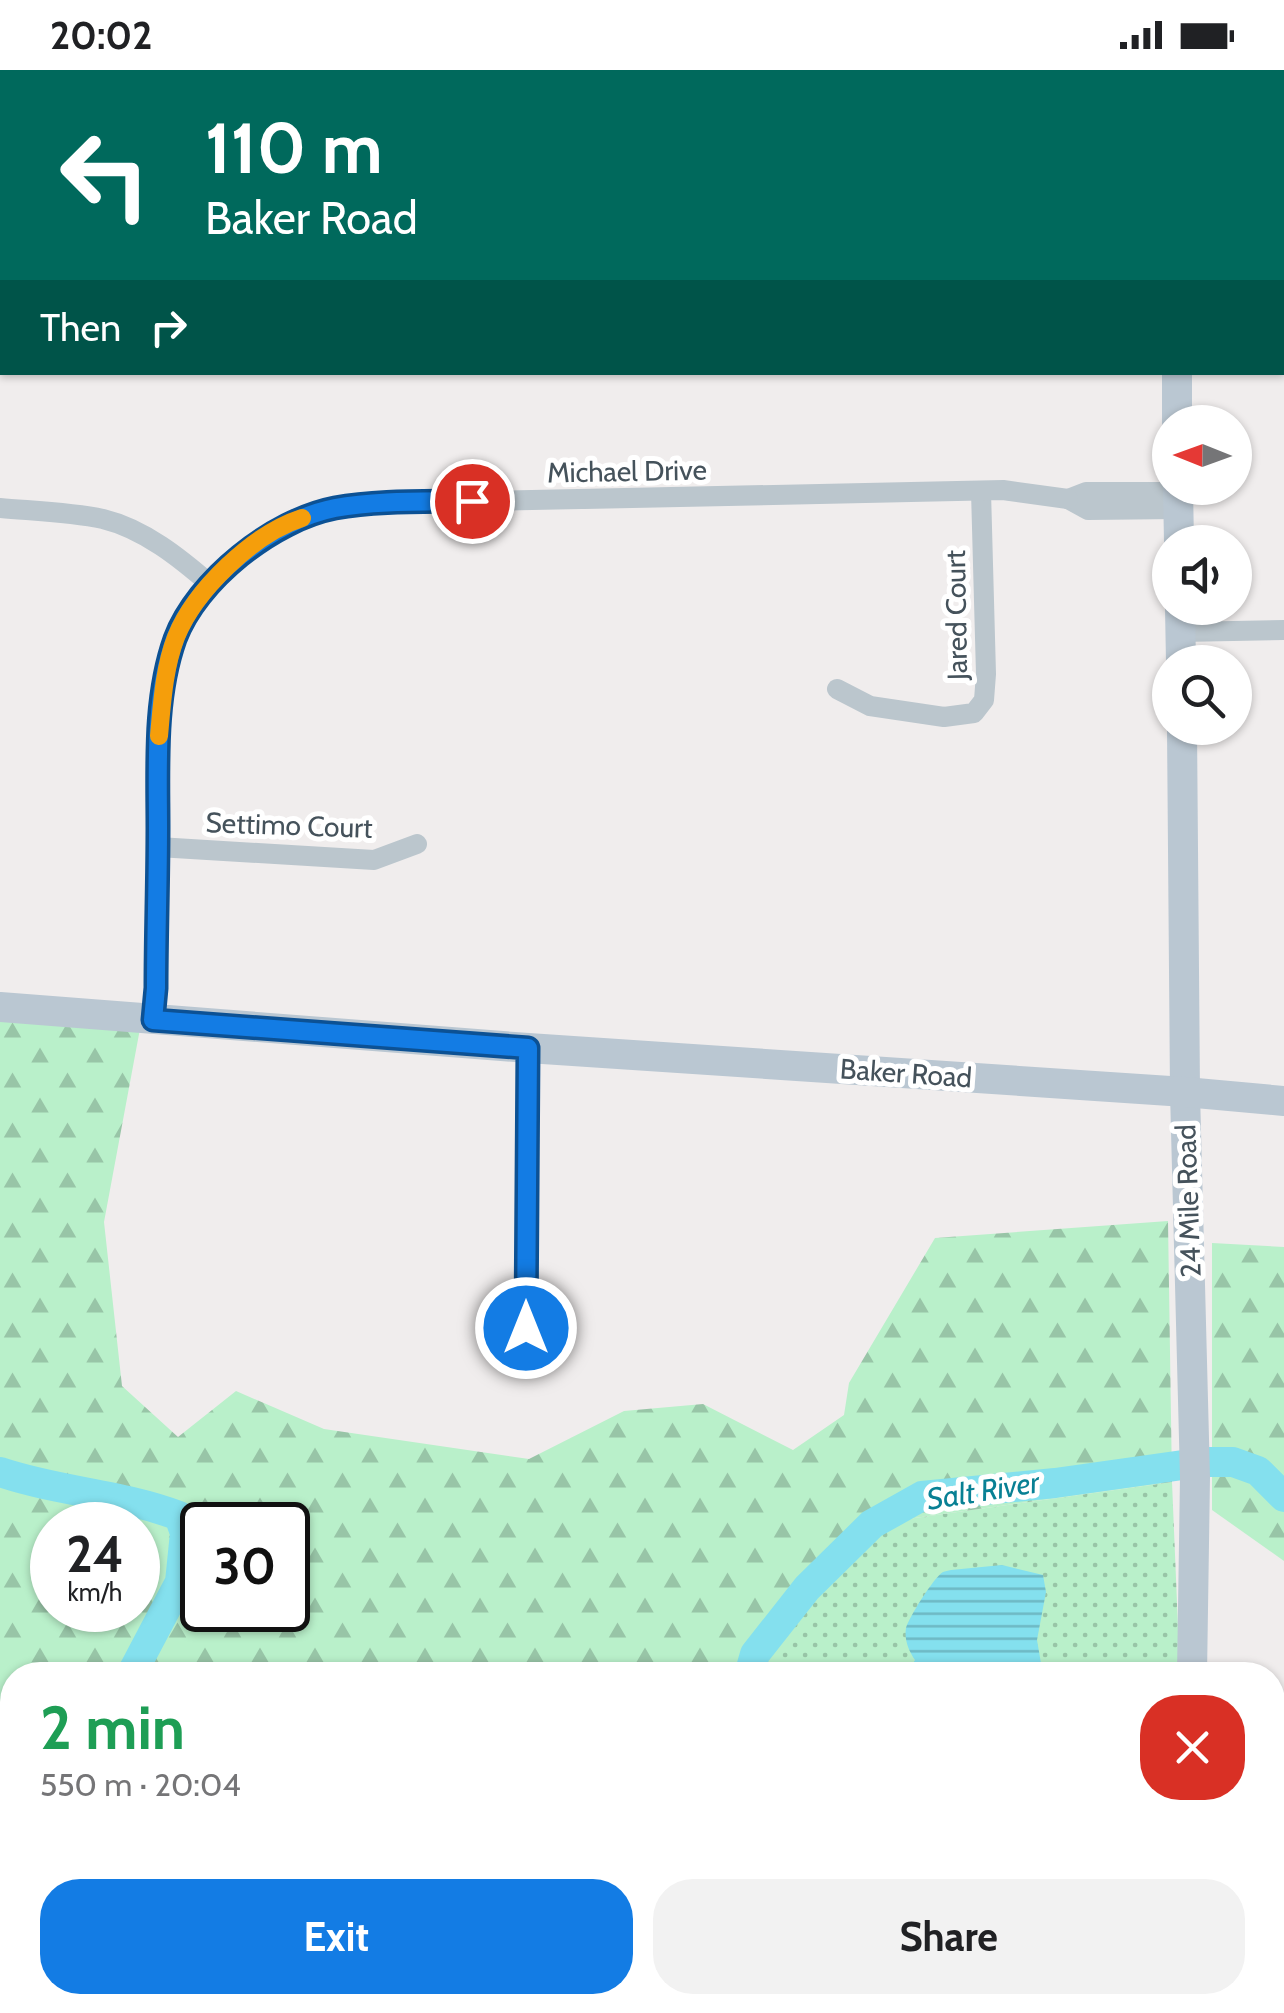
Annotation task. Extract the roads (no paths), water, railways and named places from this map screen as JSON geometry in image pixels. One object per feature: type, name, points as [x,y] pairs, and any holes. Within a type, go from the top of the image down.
[{"type":"street","points":[[1177,375],[1178,405]]},
{"type":"street","name":"Michael Drive","points":[[153,1020],[159,736],[164,680],[176,637],[197,599],[248,548],[293,521],[334,508],[416,502],[1003,490],[1068,499],[1086,492],[1152,495]]},
{"type":"street","name":"Jared Court","points":[[837,690],[870,706],[944,717],[974,714],[984,700],[986,674],[981,492]]},
{"type":"street","points":[[0,508],[104,520],[163,546],[211,585]]},
{"type":"street","points":[[1180,634],[1284,630]]},
{"type":"street","name":"24 Mile Road","points":[[1182,745],[1185,1092],[1195,1477],[1192,1662]]},
{"type":"street","name":"Settimo Court","points":[[158,847],[374,860],[417,844]]},
{"type":"street","name":"Baker Road","points":[[0,1006],[1284,1101]]},
{"type":"street","points":[[526,1328],[528,1048]]},
{"type":"water","points":[[1002,1565],[1043,1575],[1046,1592],[1037,1640],[1041,1662],[914,1662],[906,1628],[939,1575],[951,1570]]},
{"type":"waterway","name":"Salt River","points":[[753,1662],[807,1588],[872,1524],[922,1496],[1055,1483],[1204,1462],[1233,1462],[1258,1471],[1284,1497]]},
{"type":"waterway","name":"Salt River","points":[[0,1472],[179,1516],[185,1533],[180,1582],[138,1662]]}]
